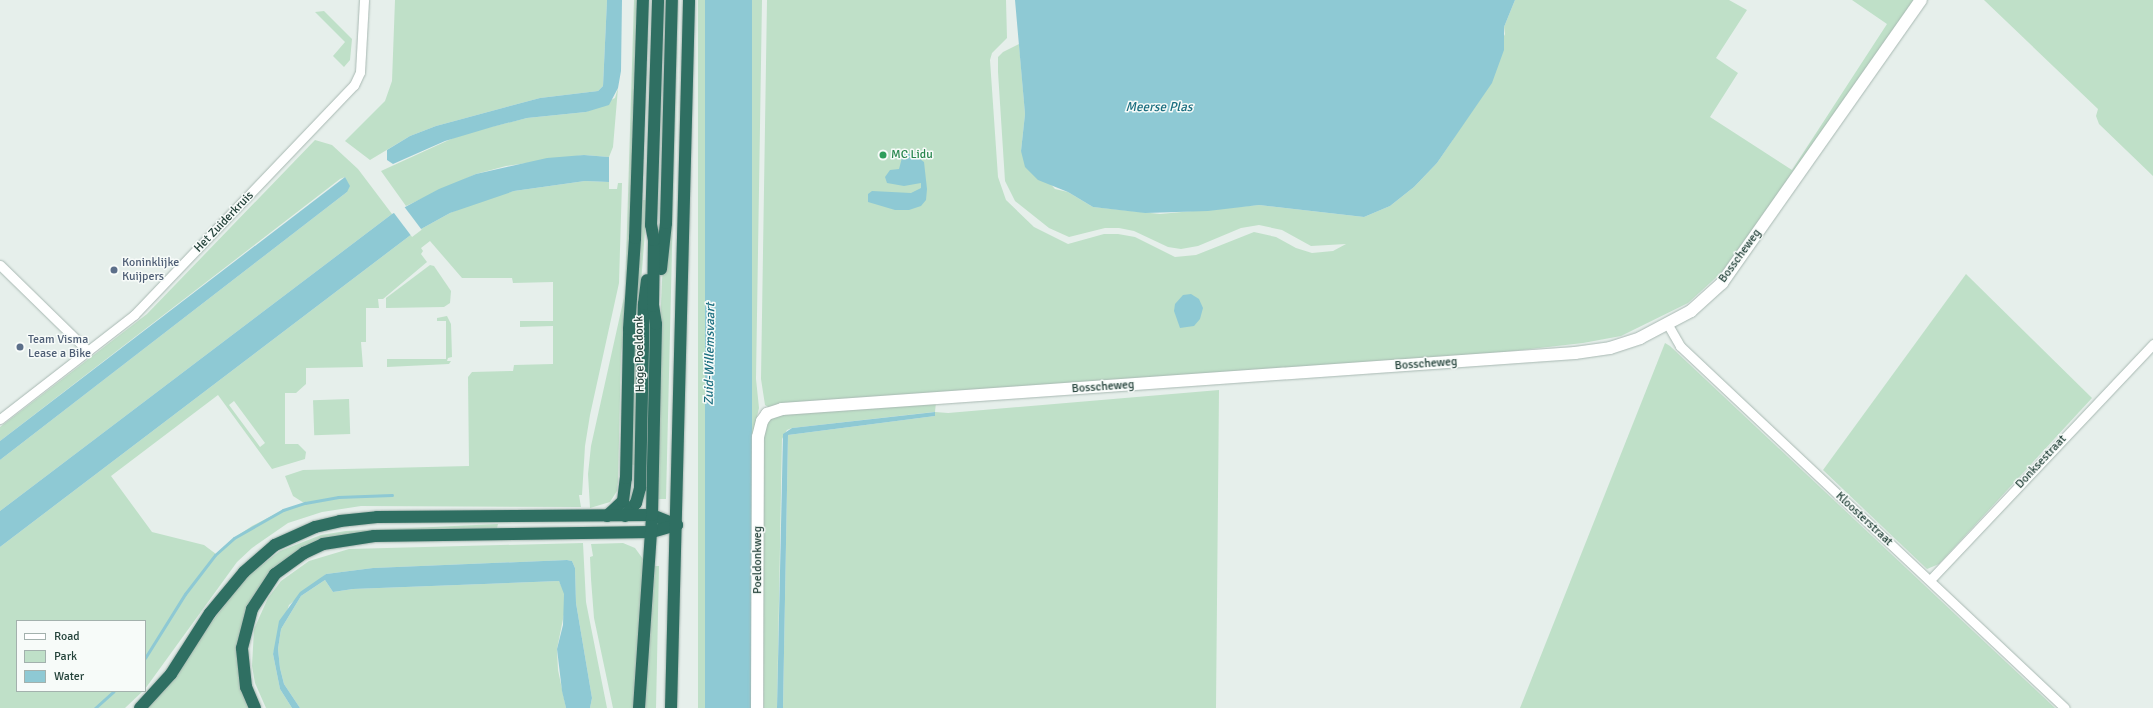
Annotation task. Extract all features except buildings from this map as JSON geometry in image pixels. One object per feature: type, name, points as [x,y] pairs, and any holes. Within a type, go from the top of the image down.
[{"type":"highway","points":[[607,516],[623,501],[626,478],[629,329],[635,238],[643,0]]},
{"type":"highway","name":"Hoge Poeldonk","points":[[639,708],[652,532],[656,324],[653,306],[654,240],[651,225],[658,0]]},
{"type":"highway","points":[[656,324],[666,223],[672,0]]},
{"type":"highway","points":[[671,708],[677,525],[689,0]]},
{"type":"highway","points":[[625,516],[636,503],[640,488],[644,304],[651,225]]},
{"type":"highway","points":[[140,708],[171,674],[210,613],[244,572],[275,546],[298,533],[340,521],[377,517],[652,515],[677,525]]},
{"type":"highway","points":[[255,708],[246,687],[242,648],[246,628],[261,592],[275,574],[304,553],[324,544],[374,536],[652,532],[677,525]]},
{"type":"street","name":"Het Zuiderkruis","points":[[0,419],[134,315],[354,85],[360,72],[364,0]]},
{"type":"street","name":"Bosscheweg","points":[[767,414],[782,409],[1575,353],[1610,348],[1640,338],[1668,325],[1691,311],[1722,283],[1921,0]]},
{"type":"street","points":[[0,265],[88,351]]},
{"type":"street","name":"Kloosterstraat","points":[[1668,325],[1680,346],[2065,708]]},
{"type":"street","name":"Donksestraat","points":[[1930,580],[2153,344]]},
{"type":"street","name":"Poeldonkweg","points":[[758,708],[758,437],[762,421],[767,414]]},
{"type":"green space","points":[[395,0],[607,0],[603,86],[598,91],[540,98],[436,126],[410,136],[370,160],[345,141],[385,101],[392,81]]},
{"type":"green space","points":[[634,0],[639,0],[625,325],[621,354],[618,482],[617,491],[610,502],[590,508],[588,474],[591,446],[625,293]]},
{"type":"green space","points":[[675,0],[678,0],[666,499],[658,499],[661,304]]},
{"type":"green space","points":[[698,0],[705,0],[705,708],[698,708]]},
{"type":"green space","points":[[752,0],[762,0],[756,379],[759,408],[754,429],[754,708],[741,708]]},
{"type":"green space","points":[[767,0],[1006,0],[1007,38],[992,53],[990,60],[998,177],[1006,200],[1034,227],[1068,244],[1104,234],[1118,234],[1135,237],[1175,257],[1196,255],[1254,232],[1276,237],[1296,248],[1312,253],[1333,251],[1346,244],[1311,246],[1282,230],[1259,225],[1241,228],[1198,246],[1181,249],[1168,247],[1134,231],[1119,228],[1105,228],[1069,237],[1049,228],[1015,201],[1005,181],[998,72],[998,57],[1003,52],[1019,44],[1025,114],[1021,151],[1055,189],[1068,192],[1093,207],[1160,214],[1259,205],[1364,217],[1390,206],[1414,187],[1437,163],[1452,141],[1505,34],[1504,27],[1515,0],[1729,0],[1747,10],[1716,58],[1738,73],[1710,117],[1792,170],[1887,24],[1852,0],[1916,0],[1721,273],[1688,303],[1621,336],[1583,343],[1505,352],[768,407],[765,405],[761,379]]},
{"type":"green space","points":[[1984,0],[2153,0],[2153,176],[2099,124],[2096,116],[2098,109]]},
{"type":"green space","points":[[324,11],[352,39],[350,60],[344,67],[333,56],[345,42],[315,12]]},
{"type":"green space","points":[[618,88],[613,147],[609,157],[584,155],[506,166],[476,174],[406,206],[381,171],[462,134],[527,118],[586,112],[615,98]]},
{"type":"green space","points":[[315,140],[332,145],[358,169],[392,214],[0,511],[0,460],[347,192],[345,177],[340,179],[0,441],[0,427],[147,314]]},
{"type":"green space","points":[[585,181],[609,182],[609,189],[617,189],[618,183],[622,183],[619,283],[590,415],[585,446],[582,495],[579,495],[581,507],[361,506],[322,512],[288,523],[252,548],[237,562],[146,688],[146,620],[16,620],[16,692],[142,692],[125,708],[0,708],[0,547],[412,234],[450,213],[484,199],[514,191]],"holes":[[[430,241],[462,278],[512,278],[513,283],[553,282],[553,321],[520,321],[520,327],[553,326],[553,364],[514,365],[513,371],[472,372],[468,377],[469,466],[303,470],[285,476],[293,496],[304,503],[283,510],[252,526],[234,538],[216,554],[204,545],[152,532],[111,476],[218,395],[272,469],[305,459],[306,452],[298,444],[285,444],[285,393],[296,393],[306,384],[306,368],[363,367],[361,342],[366,342],[366,308],[379,308],[378,299],[383,299],[427,262],[421,254],[423,251],[421,248]],[[234,401],[265,443],[260,447],[229,405]]]},
{"type":"green space","points":[[641,200],[646,200],[645,231],[640,296],[635,465],[632,465],[635,296]]},
{"type":"green space","points":[[430,265],[434,266],[451,291],[450,303],[444,307],[386,308],[386,298]]},
{"type":"green space","points":[[1966,274],[2092,398],[1939,564],[1927,569],[1823,470]]},
{"type":"green space","points":[[447,316],[451,324],[452,357],[448,358],[447,361],[451,361],[449,364],[387,367],[387,359],[446,359],[446,321],[437,321],[437,318]]},
{"type":"green space","points":[[1665,343],[1670,346],[2055,708],[1520,708]]},
{"type":"green space","points":[[1219,390],[1216,708],[783,708],[788,435],[935,416],[934,412],[792,428],[787,430],[782,439],[777,708],[764,708],[762,439],[766,423],[770,418],[782,413],[936,402],[935,412],[948,413]]},
{"type":"green space","points":[[349,399],[350,434],[314,435],[313,400]]},
{"type":"green space","points":[[498,524],[497,528],[374,532],[285,560],[242,627],[250,708],[145,708],[248,575],[280,551],[321,535],[346,531]]},
{"type":"green space","points":[[583,543],[586,602],[607,708],[590,708],[592,698],[576,603],[575,568],[572,561],[567,560],[373,568],[326,574],[289,605],[273,654],[280,689],[292,708],[266,708],[255,683],[252,666],[254,629],[268,598],[281,581],[309,561],[349,549]]},
{"type":"green space","points":[[623,543],[635,548],[643,559],[633,708],[613,708],[594,618],[590,557],[593,556],[591,544]]},
{"type":"green space","points":[[655,566],[659,566],[656,708],[645,708]]},
{"type":"green space","points":[[325,580],[333,592],[353,589],[559,581],[565,594],[565,609],[557,649],[558,670],[566,708],[300,708],[284,684],[280,668],[278,649],[281,629],[301,596]]},
{"type":"water","points":[[607,0],[622,0],[621,71],[618,88],[609,105],[586,112],[527,118],[445,141],[393,164],[387,160],[387,150],[410,136],[436,126],[540,98],[598,91],[603,86]]},
{"type":"water","name":"Zuid-Willemsvaart","points":[[705,0],[752,0],[752,708],[705,708]]},
{"type":"water","name":"Meerse Plas","points":[[1015,0],[1515,0],[1504,27],[1504,50],[1492,83],[1437,163],[1414,187],[1390,206],[1364,217],[1259,205],[1208,211],[1145,213],[1093,207],[1068,192],[1038,180],[1025,167],[1021,151],[1025,114]]},
{"type":"water","points":[[903,154],[913,154],[924,162],[927,189],[926,200],[921,206],[909,210],[895,210],[868,202],[868,194],[872,191],[911,193],[921,188],[921,183],[904,186],[887,183],[885,177],[890,170],[899,169]]},
{"type":"water","points":[[584,155],[609,157],[609,182],[585,181],[514,191],[450,213],[412,234],[0,547],[0,511],[392,214],[439,189],[476,174],[547,158]]},
{"type":"water","points":[[345,177],[350,186],[347,192],[0,460],[0,441]]},
{"type":"water","points":[[1191,294],[1199,299],[1203,308],[1200,319],[1194,326],[1180,328],[1174,311],[1175,304],[1183,295]]},
{"type":"water","points":[[935,412],[935,416],[788,435],[783,708],[777,708],[783,434],[792,428]]},
{"type":"water","points":[[572,561],[575,568],[576,603],[592,698],[590,708],[566,708],[562,691],[557,649],[563,625],[564,594],[559,581],[353,589],[333,592],[325,580],[301,596],[281,629],[278,649],[280,668],[284,684],[300,708],[292,708],[280,689],[273,654],[279,621],[300,592],[326,574],[373,568]]},
{"type":"pier","points":[[403,205],[422,230],[412,237],[393,212]]},
{"type":"waterway","points":[[146,656],[185,594],[215,555],[234,538],[283,510],[305,503],[338,497],[392,495]]},
{"type":"waterway","points":[[95,708],[113,692]]},
{"type":"place","name":"MC Lidu","points":[[883,155]]},
{"type":"place","name":"Koninklijke Kuijpers","points":[[114,270]]},
{"type":"place","name":"Team Visma Lease a Bike","points":[[20,347]]}]
